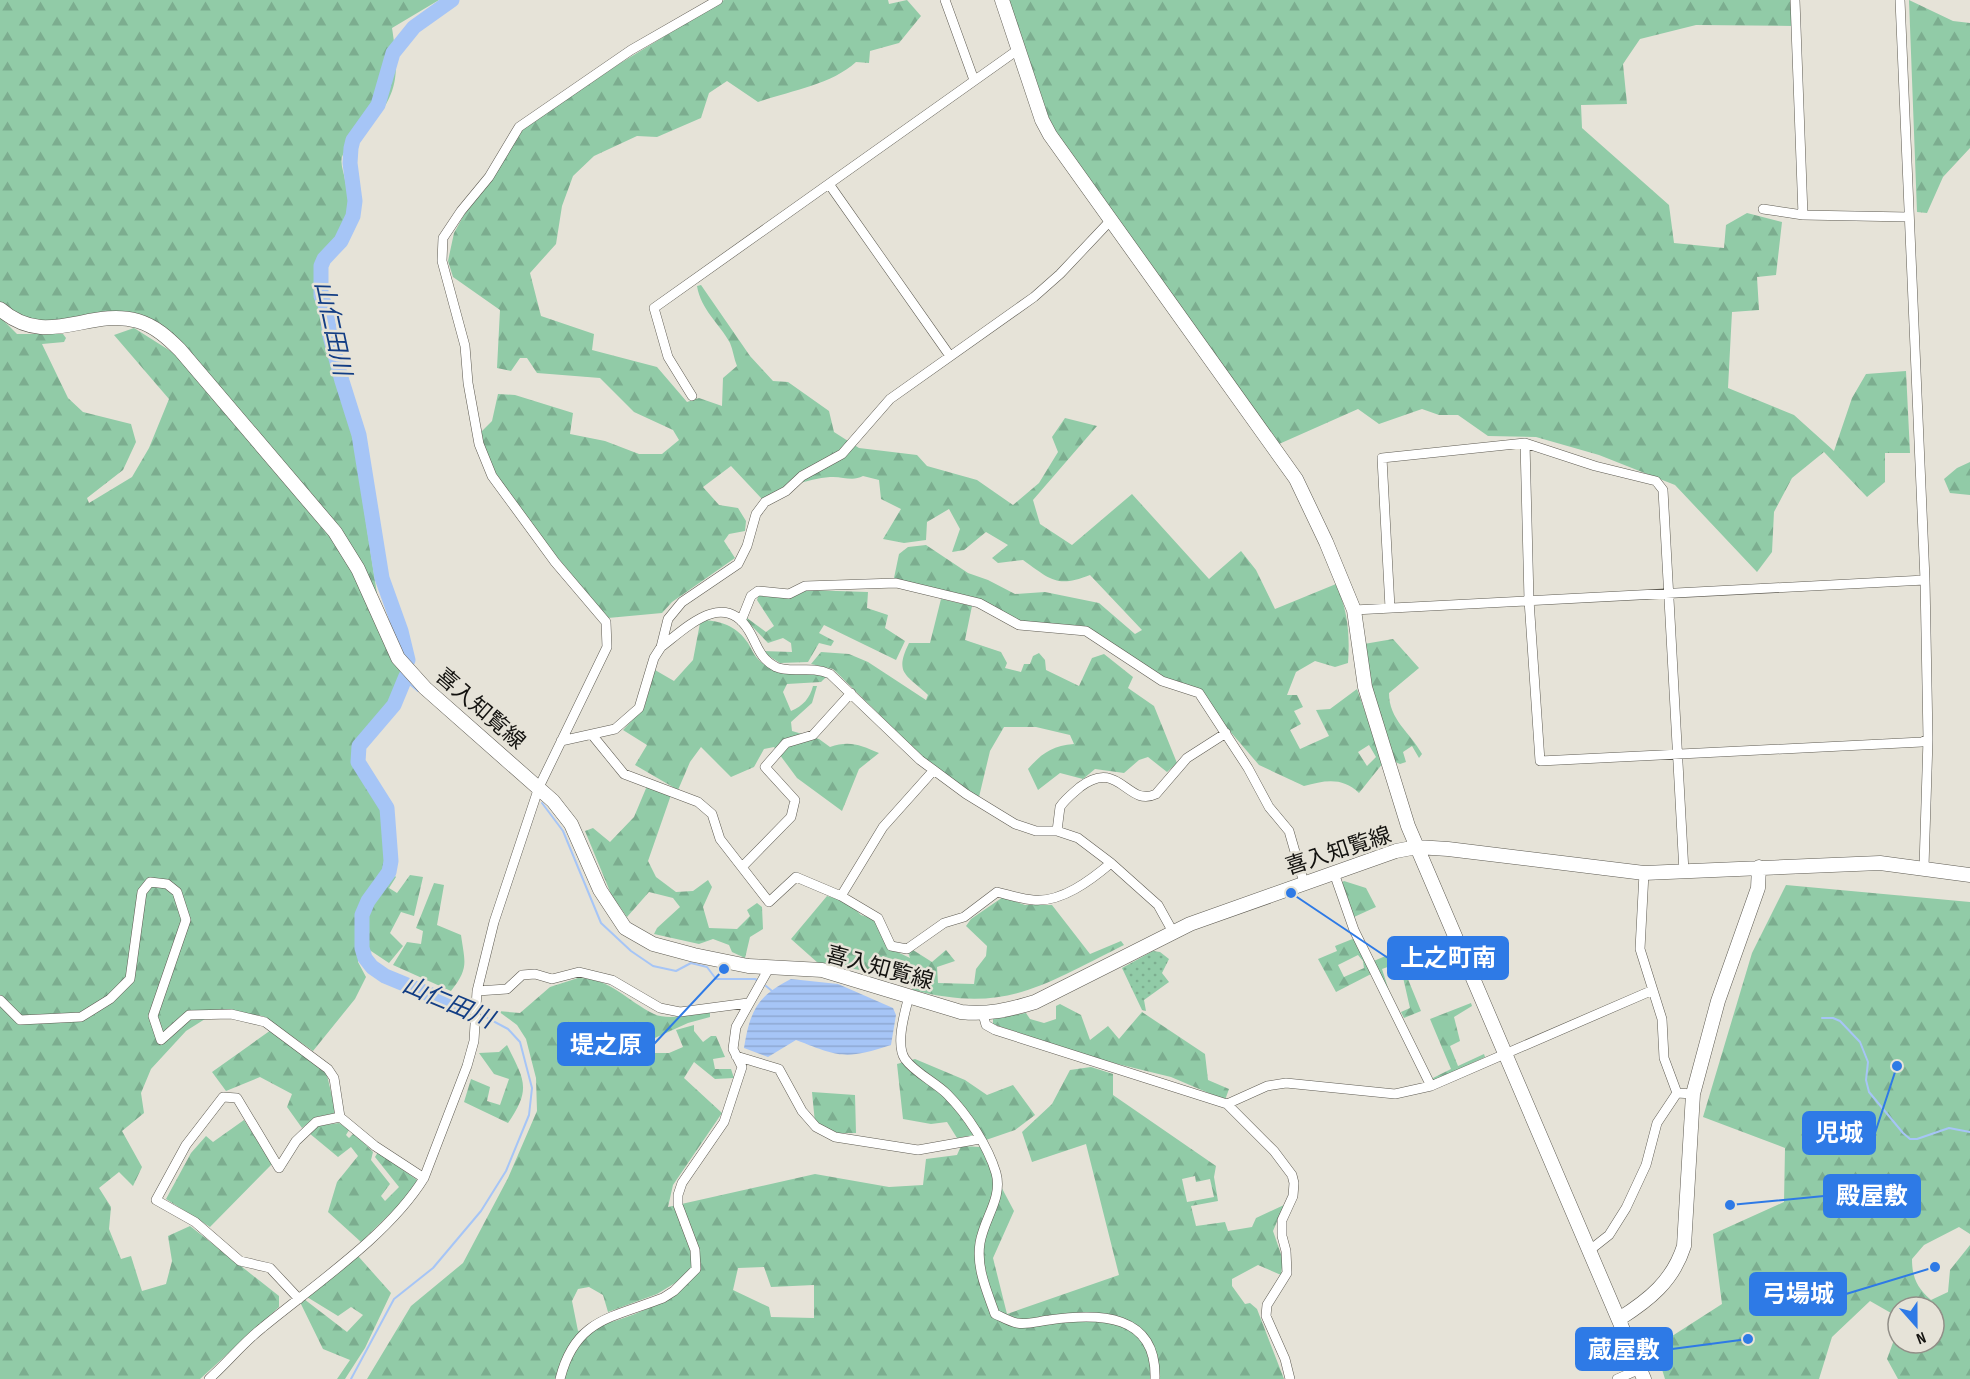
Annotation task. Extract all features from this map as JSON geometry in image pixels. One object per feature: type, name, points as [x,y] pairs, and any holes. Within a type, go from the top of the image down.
[{"type":"main road","points":[[1002,0],[1042,120],[1050,135],[1296,479],[1326,542],[1354,610],[1365,687],[1397,798],[1416,847],[1644,873],[1846,862],[1924,867],[1970,875]]},
{"type":"main road","name":"喜入知覧線","points":[[0,309],[22,324],[34,327],[46,328],[125,318],[141,321],[165,336],[335,532],[358,568],[398,658],[425,688],[540,787],[571,824],[616,918],[631,933],[653,944],[728,963],[769,968],[822,970],[961,1012],[983,1014],[1009,1010],[1035,1002],[1173,932],[1304,883],[1416,847],[1642,1374]]},
{"type":"main road","points":[[1619,1319],[1643,1304],[1661,1287],[1678,1264],[1684,1246],[1693,1094],[1718,1001],[1758,888],[1759,867]]},
{"type":"street","points":[[209,1379],[260,1330],[362,1246],[414,1194],[424,1178],[467,1066],[476,1020],[477,992],[494,922],[540,787],[607,647],[606,622],[555,562],[492,476],[479,444],[468,383],[465,346],[442,261],[443,238],[460,211],[489,177],[519,127],[631,50],[718,0]]},
{"type":"street","points":[[945,0],[974,80]]},
{"type":"street","points":[[1795,0],[1803,215]]},
{"type":"street","points":[[1900,0],[1929,739],[1924,867]]},
{"type":"street","points":[[692,396],[668,357],[654,308],[1018,49]]},
{"type":"street","points":[[829,184],[950,356]]},
{"type":"street","points":[[1763,209],[1803,215],[1908,217]]},
{"type":"street","points":[[561,741],[593,736],[615,729],[639,708],[654,658],[661,647],[668,619],[682,602],[738,564],[747,546],[756,514],[765,502],[786,491],[802,476],[842,454],[890,399],[1034,297],[1060,274],[1110,221]]},
{"type":"street","points":[[1525,442],[1529,600],[1540,761],[1922,742],[1929,739]]},
{"type":"street","points":[[1390,608],[1382,458],[1525,442],[1595,466],[1656,481],[1663,490],[1684,872]]},
{"type":"street","points":[[1354,610],[1669,592],[1794,589],[1924,580]]},
{"type":"street","points":[[741,621],[751,596],[758,591],[789,594],[805,586],[896,583],[980,603],[1018,625],[1086,631],[1162,681],[1199,693],[1226,733],[1269,807],[1289,831],[1304,883]]},
{"type":"street","points":[[661,647],[698,618],[710,612],[724,613],[741,621],[749,630],[760,656],[778,667],[817,668],[830,674],[933,771],[1015,824],[1036,831],[1057,831],[1078,838],[1111,863],[1158,905],[1173,932]]},
{"type":"street","points":[[743,866],[791,817],[795,800],[765,767],[786,743],[813,735],[851,693]]},
{"type":"street","points":[[1057,831],[1060,807],[1086,783],[1101,776],[1112,777],[1142,797],[1156,794],[1187,758],[1226,733]]},
{"type":"street","points":[[593,736],[624,774],[698,802],[712,814],[720,839],[770,902],[796,877],[841,896],[878,918],[891,946],[907,950],[944,923],[964,918],[997,892],[1034,901],[1055,898],[1094,878],[1111,863]]},
{"type":"street","points":[[841,896],[884,826],[933,771]]},
{"type":"street","points":[[1334,873],[1354,930],[1431,1086]]},
{"type":"street","points":[[1644,873],[1638,939],[1662,1019],[1664,1058],[1677,1093]]},
{"type":"street","points":[[0,1000],[20,1020],[44,1021],[81,1017],[110,999],[130,979],[142,892],[150,882],[167,884],[177,892],[186,920],[153,1016],[161,1040],[189,1015],[231,1014],[265,1022],[328,1069],[334,1078],[340,1117],[375,1146],[424,1178]]},
{"type":"street","points":[[560,1379],[571,1346],[588,1328],[663,1298],[674,1291],[696,1269],[695,1250],[678,1206],[678,1195],[682,1183],[724,1122],[742,1067],[733,1049],[736,1027],[769,968]]},
{"type":"street","points":[[477,992],[507,989],[522,975],[535,974],[552,979],[579,972],[612,980],[660,1008],[680,1012],[748,1003]]},
{"type":"street","points":[[1227,1104],[1268,1086],[1286,1083],[1395,1094],[1431,1086],[1653,990]]},
{"type":"street","points":[[909,996],[901,1042],[904,1058],[948,1095],[980,1139],[996,1173],[998,1195],[984,1225],[980,1245],[980,1269],[995,1314],[1016,1323],[1081,1316],[1107,1317],[1126,1322],[1148,1342],[1156,1363],[1155,1379]]},
{"type":"street","points":[[983,1014],[986,1025],[995,1030],[1227,1104],[1274,1151],[1292,1174],[1294,1183],[1293,1196],[1282,1220],[1282,1236],[1288,1265],[1287,1274],[1266,1310],[1268,1324],[1285,1359],[1290,1379]]},
{"type":"street","points":[[736,1056],[780,1069],[802,1111],[816,1127],[835,1137],[918,1150],[980,1139]]},
{"type":"street","points":[[1677,1093],[1693,1094]]},
{"type":"street","points":[[1590,1250],[1609,1235],[1636,1190],[1646,1165],[1657,1123],[1677,1093]]},
{"type":"street","points":[[299,1299],[270,1268],[240,1261],[195,1222],[156,1200],[186,1145],[223,1097],[237,1098],[279,1168],[296,1140],[315,1122],[340,1117]]},
{"type":"street","points":[[1617,1379],[1642,1374]]},
{"type":"green space","points":[[0,0],[439,0],[392,28],[396,60],[394,85],[384,108],[342,157],[348,195],[348,216],[342,232],[318,261],[316,298],[352,431],[385,646],[404,672],[398,690],[355,743],[354,763],[382,802],[387,868],[396,877],[389,888],[397,893],[410,875],[423,877],[414,916],[401,912],[390,933],[403,946],[389,963],[368,949],[358,953],[358,962],[366,977],[355,999],[313,1051],[263,1016],[216,1012],[186,1031],[151,1069],[141,1093],[144,1113],[122,1131],[142,1167],[133,1186],[119,1172],[99,1188],[111,1207],[109,1229],[121,1259],[131,1256],[142,1291],[166,1284],[172,1261],[168,1236],[190,1226],[279,1296],[279,1307],[200,1379],[0,1379],[0,317],[17,334],[63,334],[66,338],[64,342],[42,344],[68,398],[83,412],[131,424],[136,442],[123,470],[87,498],[89,503],[132,477],[149,448],[169,399],[114,335],[134,328],[180,357],[159,325],[25,320],[0,302]]},
{"type":"green space","points":[[724,0],[888,0],[889,4],[907,0],[921,16],[899,43],[870,51],[869,63],[856,62],[846,70],[822,82],[758,102],[727,81],[709,93],[701,118],[657,137],[637,136],[594,156],[573,176],[562,206],[556,244],[530,273],[541,316],[594,334],[592,350],[657,367],[687,402],[699,398],[722,406],[723,378],[737,366],[730,343],[702,302],[697,286],[701,285],[750,356],[773,381],[788,382],[829,411],[834,432],[859,448],[917,455],[927,466],[977,480],[1013,505],[1039,483],[1058,452],[1052,437],[1065,418],[1097,426],[1033,500],[1040,524],[1072,545],[1132,494],[1209,579],[1241,551],[1256,570],[1275,609],[1336,584],[1347,623],[1348,663],[1335,667],[1315,661],[1296,672],[1287,695],[1297,695],[1303,707],[1294,711],[1301,724],[1290,730],[1300,749],[1329,736],[1316,710],[1330,709],[1357,689],[1383,763],[1359,793],[1347,784],[1333,781],[1304,786],[1259,765],[1228,729],[1201,691],[1163,677],[1084,626],[1020,622],[894,578],[899,554],[908,547],[926,545],[968,573],[1015,594],[1045,592],[1099,603],[1135,634],[1142,630],[1090,575],[1062,581],[1048,577],[1023,560],[998,563],[992,558],[1008,545],[986,532],[964,550],[952,552],[960,529],[949,509],[927,522],[926,540],[904,543],[883,539],[901,509],[881,499],[879,480],[863,476],[855,479],[830,477],[804,482],[762,499],[731,466],[703,487],[719,505],[738,508],[746,521],[745,531],[729,534],[724,541],[735,558],[672,602],[662,613],[608,618],[552,551],[493,471],[480,433],[492,421],[498,394],[515,395],[573,413],[570,434],[605,441],[639,454],[662,454],[679,440],[673,430],[634,412],[600,378],[537,373],[527,358],[520,358],[511,371],[497,368],[500,310],[453,277],[448,261],[454,233],[464,215],[495,174],[523,129],[619,64]],"holes":[[[1369,745],[1376,757],[1367,766],[1358,752]]]},
{"type":"green space","points":[[1009,0],[1793,0],[1794,26],[1696,25],[1640,39],[1623,64],[1627,104],[1581,105],[1582,128],[1669,205],[1674,243],[1724,248],[1726,225],[1747,213],[1782,222],[1776,275],[1757,277],[1759,310],[1732,312],[1728,388],[1794,415],[1834,451],[1852,398],[1866,374],[1906,371],[1910,453],[1885,453],[1885,482],[1867,497],[1824,452],[1792,478],[1774,512],[1772,552],[1757,572],[1675,485],[1599,455],[1536,437],[1488,436],[1458,415],[1439,415],[1422,409],[1379,424],[1358,409],[1279,444],[1048,122]]},
{"type":"green space","points":[[1909,0],[1953,21],[1970,23],[1970,148],[1943,177],[1927,213],[1917,212]]},
{"type":"green space","points":[[1970,462],[1970,495],[1950,493],[1944,479],[1957,468]]},
{"type":"green space","points":[[806,590],[868,592],[867,608],[888,615],[885,628],[905,641],[896,660],[824,625],[819,633],[834,641],[831,646],[819,643],[808,662],[780,663],[761,651],[792,652],[791,643],[783,638],[768,643],[746,620],[747,618],[766,632],[774,626],[757,600],[759,594]]},
{"type":"green space","points":[[941,599],[972,606],[965,640],[1001,652],[1007,663],[1005,668],[1021,672],[1024,664],[1030,664],[1033,656],[1039,653],[1045,660],[1046,670],[1079,686],[1092,658],[1104,654],[1133,677],[1128,688],[1154,706],[1177,763],[1167,772],[1148,757],[1139,760],[1124,773],[1095,769],[1083,779],[1060,773],[1038,790],[1028,769],[1048,751],[1074,744],[1070,735],[1036,727],[1004,727],[990,751],[979,797],[933,767],[833,669],[811,664],[821,652],[849,654],[868,662],[926,700],[928,695],[905,673],[903,661],[909,643],[930,643]]},
{"type":"green space","points":[[706,620],[719,622],[735,629],[758,659],[774,670],[826,677],[821,682],[787,684],[783,692],[791,711],[808,698],[813,686],[817,686],[812,703],[791,722],[792,731],[819,739],[830,747],[855,744],[879,753],[859,769],[842,811],[797,778],[774,747],[764,749],[754,767],[731,777],[701,747],[690,762],[678,790],[635,765],[647,745],[623,730],[644,708],[655,670],[674,681],[693,660],[700,623]]},
{"type":"green space","points":[[1393,639],[1419,668],[1389,693],[1392,711],[1422,754],[1419,758],[1412,746],[1403,752],[1406,762],[1400,764],[1393,761],[1377,715],[1364,644]]},
{"type":"green space","points":[[647,786],[671,795],[648,861],[656,877],[676,892],[693,891],[708,880],[712,887],[703,907],[709,928],[737,929],[750,916],[747,910],[757,903],[762,907],[763,929],[750,937],[745,958],[732,952],[729,945],[713,939],[699,944],[654,934],[657,928],[680,907],[673,898],[649,892],[627,917],[611,894],[585,831],[593,828],[610,842],[634,817]]},
{"type":"green space","points":[[1344,881],[1366,888],[1376,907],[1354,917],[1341,883]]},
{"type":"green space","points":[[434,883],[444,885],[437,925],[461,935],[464,952],[463,971],[451,991],[393,965],[407,942],[421,944],[423,931],[416,928]]},
{"type":"green space","points":[[1786,885],[1970,902],[1970,1234],[1959,1227],[1924,1245],[1912,1259],[1916,1282],[1926,1295],[1886,1295],[1886,1310],[1870,1301],[1832,1337],[1819,1379],[1665,1379],[1655,1347],[1722,1304],[1713,1234],[1784,1202],[1785,1148],[1703,1117],[1752,953]]},
{"type":"green space","points":[[827,896],[848,902],[861,915],[874,919],[889,948],[910,958],[908,952],[913,950],[932,962],[946,950],[955,961],[937,967],[938,983],[974,984],[976,969],[986,956],[987,946],[966,926],[971,919],[1003,897],[1025,905],[1052,905],[1090,954],[1121,941],[1124,945],[1023,992],[974,999],[945,997],[913,990],[908,982],[909,967],[883,956],[866,971],[818,963],[791,939]]},
{"type":"green space","points":[[1355,938],[1369,963],[1402,949],[1404,953],[1396,957],[1396,964],[1382,969],[1389,991],[1373,973],[1336,992],[1318,959],[1337,951],[1335,946]],"holes":[[[1358,955],[1363,961],[1364,968],[1344,977],[1338,965]]]},
{"type":"green space","points":[[1153,951],[1160,952],[1169,959],[1162,973],[1169,982],[1144,1000],[1146,1011],[1142,1010],[1122,968]]},
{"type":"green space","points":[[1405,972],[1421,1011],[1404,1018],[1401,1012],[1410,1008],[1402,973]]},
{"type":"green space","points":[[578,978],[590,979],[609,986],[644,1009],[660,1016],[682,1016],[710,1011],[710,1017],[688,1023],[646,1042],[649,1053],[669,1053],[683,1047],[676,1030],[694,1025],[694,1031],[703,1042],[711,1036],[716,1036],[725,1057],[713,1059],[715,1069],[731,1069],[734,1078],[715,1079],[694,1062],[684,1078],[722,1113],[673,1185],[668,1207],[815,1174],[889,1187],[923,1185],[926,1159],[957,1155],[961,1146],[980,1147],[1014,1211],[993,1258],[1007,1314],[1119,1275],[1086,1144],[1032,1162],[1022,1132],[1052,1104],[1070,1070],[1091,1067],[1113,1074],[1113,1095],[1216,1166],[1214,1177],[1218,1201],[1191,1206],[1196,1226],[1225,1222],[1228,1231],[1252,1227],[1256,1218],[1284,1205],[1273,1231],[1283,1260],[1281,1275],[1258,1265],[1232,1279],[1232,1286],[1245,1304],[1250,1303],[1257,1309],[1284,1379],[367,1379],[411,1306],[463,1263],[508,1178],[537,1111],[536,1078],[526,1039],[517,1025],[498,1011],[520,1013],[550,987]],"holes":[[[1195,1176],[1196,1182],[1210,1179],[1214,1197],[1187,1202],[1182,1179]],[[701,1262],[694,1276],[667,1299],[630,1316],[578,1331],[572,1301],[578,1289],[589,1287],[603,1295],[608,1312],[657,1294],[680,1280]],[[764,1267],[771,1287],[814,1285],[814,1318],[771,1317],[769,1307],[733,1290],[738,1268]]]},
{"type":"green space","points":[[1471,1003],[1472,1006],[1454,1017],[1460,1041],[1450,1046],[1458,1066],[1484,1054],[1485,1057],[1434,1081],[1433,1078],[1451,1069],[1430,1019]]},
{"type":"green space","points":[[1060,1004],[1081,1015],[1090,1040],[1108,1026],[1119,1039],[1142,1012],[1205,1054],[1208,1080],[1229,1089],[1225,1100],[1171,1077],[1093,1058],[993,1024],[993,1018],[1026,1013],[1030,1019],[1044,1023],[1056,1019],[1056,1006]]},
{"type":"green space","points":[[271,1030],[326,1071],[336,1113],[316,1117],[302,1128],[287,1107],[292,1094],[260,1077],[226,1091],[212,1072]]},
{"type":"green space","points":[[507,1045],[518,1067],[523,1084],[520,1101],[508,1123],[464,1102],[471,1079],[490,1087],[487,1101],[500,1105],[509,1079],[494,1074],[479,1053],[499,1052]]},
{"type":"green space","points":[[915,1059],[965,1080],[987,1095],[1013,1085],[1035,1115],[1015,1130],[986,1140],[980,1134],[957,1138],[947,1122],[931,1124],[903,1119],[897,1064]]},
{"type":"green space","points":[[812,1092],[855,1095],[856,1133],[838,1133],[815,1123]]},
{"type":"green space","points":[[244,1120],[272,1164],[210,1227],[166,1199],[191,1153],[206,1136],[213,1142]]},
{"type":"green space","points":[[339,1123],[349,1130],[346,1135],[349,1138],[354,1133],[373,1152],[371,1160],[390,1184],[381,1196],[385,1201],[399,1187],[375,1157],[378,1152],[417,1180],[409,1195],[361,1242],[328,1212],[337,1182],[358,1156],[351,1147],[338,1157],[309,1133],[318,1126]]},
{"type":"green space","points":[[1970,1245],[1970,1379],[1898,1379],[1887,1359],[1888,1355],[1946,1355],[1946,1295],[1942,1295],[1948,1292],[1950,1270]]},
{"type":"green space","points":[[358,1256],[391,1293],[365,1348],[345,1379],[337,1379],[350,1360],[323,1349],[300,1302],[304,1299],[347,1332],[363,1315],[351,1307],[338,1316],[307,1297]]},
{"type":"water","points":[[791,979],[838,984],[893,1008],[896,1015],[891,1045],[863,1053],[843,1054],[833,1053],[796,1040],[768,1057],[744,1048],[749,1024],[757,1006],[770,992]]},
{"type":"waterway","name":"山仁田川","points":[[408,660],[401,631],[382,578],[359,435],[342,381],[330,336],[326,307],[321,296],[321,266],[324,259],[341,241],[353,216],[355,201],[350,163],[351,148],[353,140],[378,105],[393,53],[414,27],[452,0]]},
{"type":"waterway","name":"山仁田川","points":[[406,676],[394,705],[359,746],[358,762],[387,808],[391,861],[389,872],[368,901],[362,915],[362,948],[365,958],[372,967],[385,976],[453,1004]]},
{"type":"waterway","points":[[405,680],[418,691]]},
{"type":"waterway","points":[[542,803],[563,831],[601,923],[631,951],[653,966],[676,971],[691,963],[707,967],[716,979],[755,979],[759,981]]},
{"type":"waterway","points":[[766,986],[772,991]]},
{"type":"waterway","name":"山仁田川","points":[[453,1004],[473,1011]]},
{"type":"waterway","name":"山仁田川","points":[[351,1379],[394,1299],[433,1268],[481,1211],[506,1171],[529,1115],[532,1088],[520,1042],[508,1029],[478,1013]]},
{"type":"waterway","points":[[1822,1018],[1833,1018],[1840,1021],[1860,1042],[1868,1062],[1866,1080],[1869,1092],[1910,1139],[1917,1139],[1949,1128],[1970,1132]]},
{"type":"place","name":"上之町南","points":[[1291,893]]},
{"type":"place","name":"堤之原","points":[[724,969]]},
{"type":"place","name":"児城","points":[[1897,1066]]},
{"type":"place","name":"殿屋敷","points":[[1730,1205]]},
{"type":"place","name":"弓場城","points":[[1935,1267]]},
{"type":"place","name":"蔵屋敷","points":[[1748,1339]]}]
